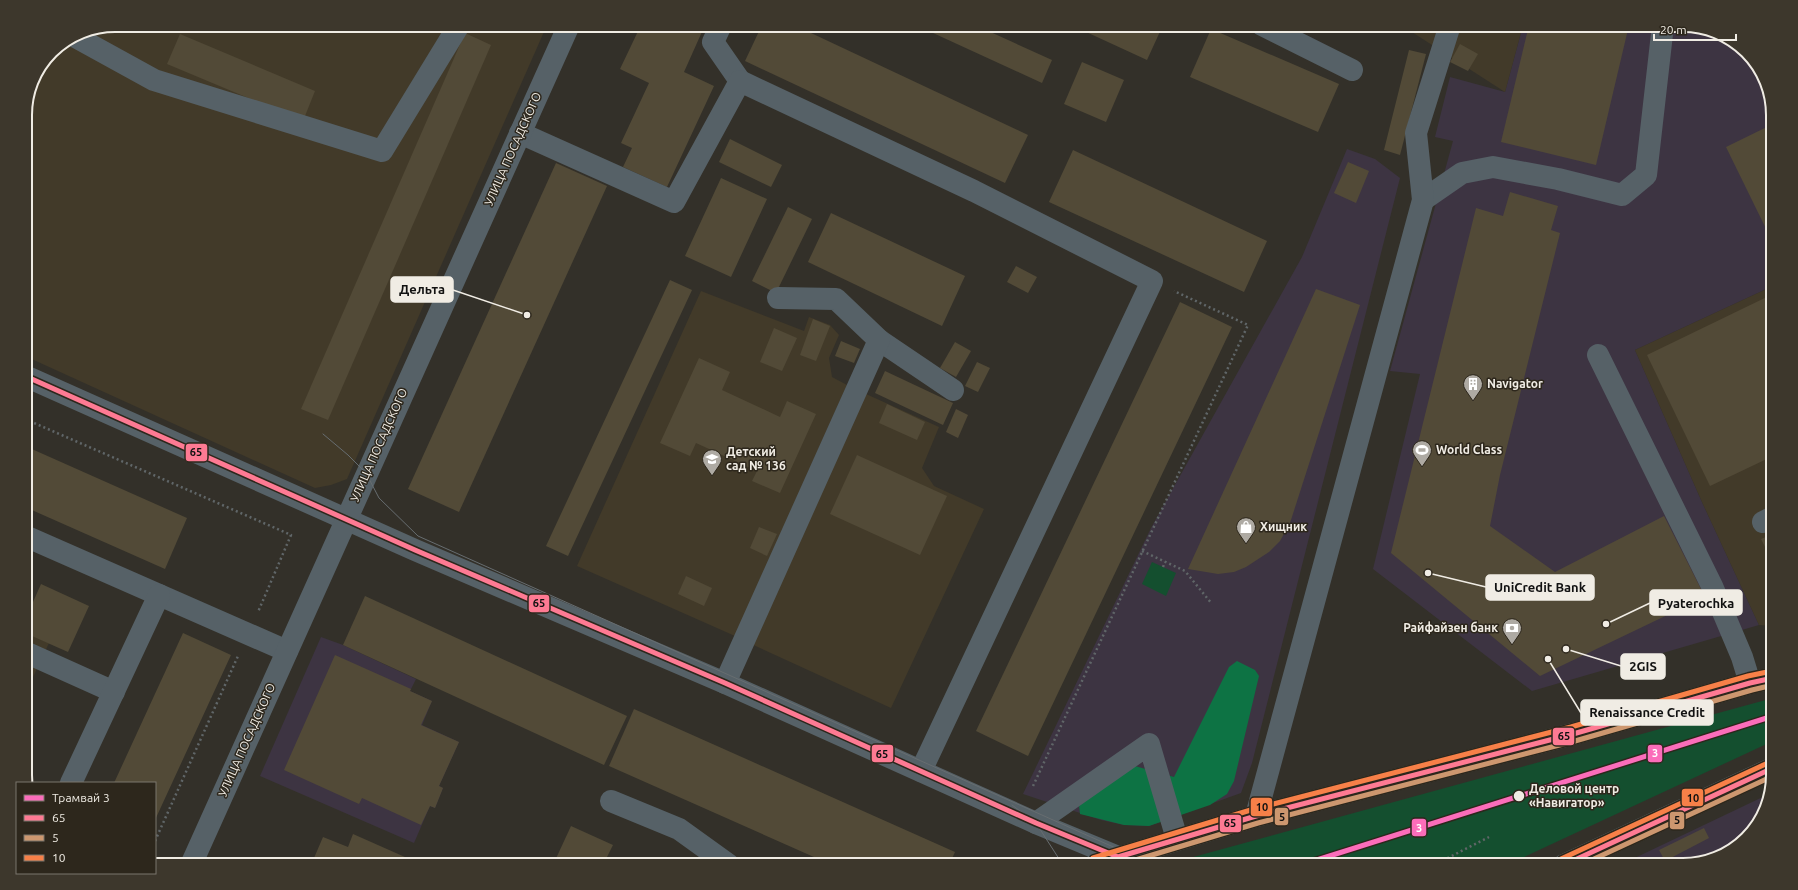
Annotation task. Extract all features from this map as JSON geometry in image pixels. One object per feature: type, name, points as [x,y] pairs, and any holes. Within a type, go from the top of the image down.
[{"type":"main road","points":[[1115,858],[1256,816],[1573,734],[1766,680]]},
{"type":"main road","points":[[1579,858],[1766,771]]},
{"type":"street","points":[[80,39],[154,80],[382,151],[455,32]]},
{"type":"street","name":"УЛИЦА ПОСАДСКОГО","points":[[194,858],[566,32]]},
{"type":"street","points":[[718,32],[714,42],[740,81],[974,191],[1152,281],[921,771]]},
{"type":"street","points":[[1276,32],[1352,70]]},
{"type":"street","points":[[1256,816],[1424,200],[1416,133],[1448,32]]},
{"type":"street","points":[[1424,200],[1462,173],[1493,167],[1558,179],[1622,195],[1646,176],[1662,32]]},
{"type":"street","points":[[520,133],[674,202],[740,81]]},
{"type":"street","points":[[778,298],[836,299],[878,340],[953,390]]},
{"type":"street","points":[[725,683],[878,340]]},
{"type":"street","points":[[1598,356],[1712,586],[1742,656],[1750,683]]},
{"type":"street","points":[[32,379],[415,550],[725,683],[1036,823],[1118,857]]},
{"type":"street","points":[[32,539],[287,651]]},
{"type":"street","points":[[71,782],[159,595]]},
{"type":"street","points":[[32,655],[114,692]]},
{"type":"street","points":[[1036,823],[1149,744],[1177,839]]},
{"type":"street","points":[[611,801],[679,829],[719,858]]},
{"type":"path","points":[[1033,786],[1248,325],[1152,281]]},
{"type":"path","points":[[32,422],[291,535],[156,839]]},
{"type":"path","points":[[1142,551],[1185,571],[1212,604]]},
{"type":"path","points":[[1163,567],[1165,562]]},
{"type":"path","points":[[1448,858],[1489,837]]},
{"type":"shaded area","points":[[115,32],[544,32],[347,479],[331,485],[315,488],[32,359],[32,109],[38,83],[43,73],[60,52],[73,43],[93,35]]},
{"type":"shaded area","points":[[1412,32],[1521,32],[1505,92]]},
{"type":"shaded area","points":[[1521,32],[1683,32],[1715,38],[1738,52],[1752,69],[1762,88],[1766,109],[1766,289],[1635,350],[1702,502],[1759,625],[1532,691],[1373,569],[1420,374],[1390,371],[1453,141],[1435,137],[1450,77],[1505,92]]},
{"type":"shaded area","points":[[1347,149],[1375,159],[1400,178],[1252,763],[1241,793],[1149,826],[1124,825],[1101,820],[1023,794],[1151,528],[1302,257]]},
{"type":"shaded area","points":[[1766,289],[1766,626],[1759,625],[1702,502],[1635,350]]},
{"type":"shaded area","name":"Детский сад № 136","points":[[701,291],[804,331],[809,317],[830,325],[839,335],[829,358],[832,377],[847,385],[735,636],[577,566]]},
{"type":"shaded area","points":[[866,394],[939,427],[922,468],[934,486],[984,509],[891,708],[749,643]]},
{"type":"shaded area","points":[[32,636],[49,643],[32,679]]},
{"type":"shaded area","points":[[321,637],[343,645],[416,679],[410,691],[432,701],[422,725],[459,742],[439,786],[443,788],[435,808],[430,806],[414,843],[260,776]]},
{"type":"shaded area","points":[[1763,797],[1757,812],[1746,830],[1738,838],[1715,852],[1683,858],[1635,858]]},
{"type":"green space","points":[[1152,562],[1176,573],[1166,596],[1142,584]]},
{"type":"green space","points":[[1237,661],[1255,670],[1259,676],[1234,781],[1227,794],[1210,805],[1149,826],[1124,825],[1080,814],[1079,805],[1117,761],[1174,777],[1229,667]]},
{"type":"green space","points":[[1766,700],[1766,744],[1522,858],[1190,858]]},
{"type":"building","points":[[638,32],[702,32],[684,72],[714,86],[667,187],[623,167],[632,148],[621,143],[649,83],[620,69]]},
{"type":"building","points":[[759,32],[809,32],[1028,135],[1005,183],[745,61]]},
{"type":"building","points":[[931,32],[990,32],[1052,60],[1042,83]]},
{"type":"building","points":[[1086,32],[1160,32],[1147,60]]},
{"type":"building","points":[[1210,32],[1218,32],[1339,84],[1318,132],[1190,77]]},
{"type":"building","points":[[1527,32],[1627,32],[1596,165],[1501,142]]},
{"type":"building","points":[[465,33],[491,45],[328,420],[301,409]]},
{"type":"building","points":[[180,34],[315,91],[303,121],[167,64]]},
{"type":"building","points":[[1460,44],[1478,54],[1468,71],[1450,62]]},
{"type":"building","points":[[1409,50],[1426,54],[1400,155],[1384,150]]},
{"type":"building","points":[[1082,62],[1124,80],[1106,122],[1064,104]]},
{"type":"building","points":[[1766,127],[1766,229],[1726,147]]},
{"type":"building","points":[[730,139],[782,165],[771,187],[719,162]]},
{"type":"building","points":[[1073,150],[1267,241],[1244,292],[1049,202]]},
{"type":"building","points":[[1348,162],[1369,171],[1356,203],[1334,193]]},
{"type":"building","points":[[556,163],[607,186],[459,512],[408,489]]},
{"type":"building","points":[[721,178],[767,199],[731,277],[685,256]]},
{"type":"building","name":"Navigator","points":[[1510,192],[1558,206],[1551,230],[1560,233],[1500,475],[1490,526],[1555,572],[1664,516],[1705,597],[1540,676],[1391,553],[1476,208],[1503,216]]},
{"type":"building","points":[[788,207],[812,219],[776,293],[752,281]]},
{"type":"building","points":[[831,213],[965,276],[942,326],[808,262]]},
{"type":"building","points":[[1016,266],[1037,277],[1028,293],[1007,282]]},
{"type":"building","points":[[670,280],[692,290],[568,556],[546,546]]},
{"type":"building","points":[[1316,289],[1360,305],[1290,523],[1280,541],[1269,552],[1246,567],[1234,572],[1218,574],[1188,569]]},
{"type":"building","points":[[1766,297],[1766,459],[1710,486],[1647,355]]},
{"type":"building","points":[[1180,302],[1232,327],[1028,756],[976,731]]},
{"type":"building","points":[[813,319],[830,326],[816,361],[800,355]]},
{"type":"building","points":[[774,328],[797,338],[782,371],[760,362]]},
{"type":"building","points":[[841,341],[860,349],[854,363],[835,356]]},
{"type":"building","points":[[955,342],[971,351],[956,377],[940,368]]},
{"type":"building","points":[[699,358],[730,372],[722,390],[780,417],[787,401],[816,414],[780,493],[752,481],[757,471],[696,443],[690,456],[660,443]]},
{"type":"building","points":[[977,362],[990,368],[978,392],[965,386]]},
{"type":"building","points":[[885,371],[953,403],[943,425],[875,393]]},
{"type":"building","points":[[887,404],[925,422],[917,440],[879,423]]},
{"type":"building","points":[[956,409],[968,415],[958,438],[946,432]]},
{"type":"building","points":[[32,449],[187,518],[165,569],[32,510]]},
{"type":"building","points":[[857,455],[947,496],[920,555],[830,514]]},
{"type":"building","points":[[759,527],[777,534],[767,556],[750,548]]},
{"type":"building","points":[[1766,537],[1766,549],[1761,539]]},
{"type":"building","points":[[686,576],[712,588],[704,606],[678,594]]},
{"type":"building","points":[[41,584],[89,606],[68,652],[32,636],[32,604]]},
{"type":"building","points":[[365,596],[627,716],[604,765],[343,645]]},
{"type":"building","points":[[183,633],[231,655],[156,818],[156,782],[114,782]]},
{"type":"building","points":[[335,655],[411,689],[410,691],[432,701],[421,725],[459,742],[439,786],[443,788],[435,808],[430,806],[421,825],[362,798],[359,804],[284,770]]},
{"type":"building","points":[[634,709],[955,852],[952,858],[816,858],[609,766]]},
{"type":"building","points":[[571,826],[613,845],[606,858],[556,858]]},
{"type":"building","points":[[1704,828],[1709,838],[1671,858],[1663,858],[1659,850]]},
{"type":"building","points":[[353,834],[407,858],[314,858],[323,837],[348,847]]},
{"type":"tram line","points":[[323,434],[348,455],[366,473],[379,498],[418,536],[1138,858]]},
{"type":"tram line","name":"3","points":[[1323,858],[1766,718]]},
{"type":"tram line","points":[[1012,805],[1036,823],[1058,858]]},
{"type":"transit line","name":"65","points":[[32,379],[415,550],[725,683],[1036,823],[1118,857],[1256,816],[1573,734],[1766,680]]},
{"type":"transit line","name":"10","points":[[1093,858],[1254,809],[1571,727],[1748,676],[1766,672]]},
{"type":"transit line","name":"5","points":[[1142,858],[1258,823],[1575,741],[1766,687]]},
{"type":"transit line","name":"10","points":[[1563,858],[1766,764]]},
{"type":"transit line","name":"65","points":[[1579,858],[1766,771]]},
{"type":"transit line","name":"5","points":[[1596,858],[1766,779]]},
{"type":"place","name":"Дельта","points":[[527,315]]},
{"type":"place","name":"Navigator","points":[[1473,401]]},
{"type":"place","name":"World Class","points":[[1422,467]]},
{"type":"place","name":"Детский сад № 136","points":[[712,476]]},
{"type":"place","name":"Хищник","points":[[1246,544]]},
{"type":"place","name":"UniCredit Bank","points":[[1428,573]]},
{"type":"place","name":"Pyaterochka","points":[[1606,624]]},
{"type":"place","name":"Райфайзен банк","points":[[1512,645]]},
{"type":"place","name":"2GIS","points":[[1566,649]]},
{"type":"place","name":"Renaissance Credit","points":[[1548,659]]},
{"type":"place","name":"Деловой центр «Навигатор»","points":[[1519,796]]}]
